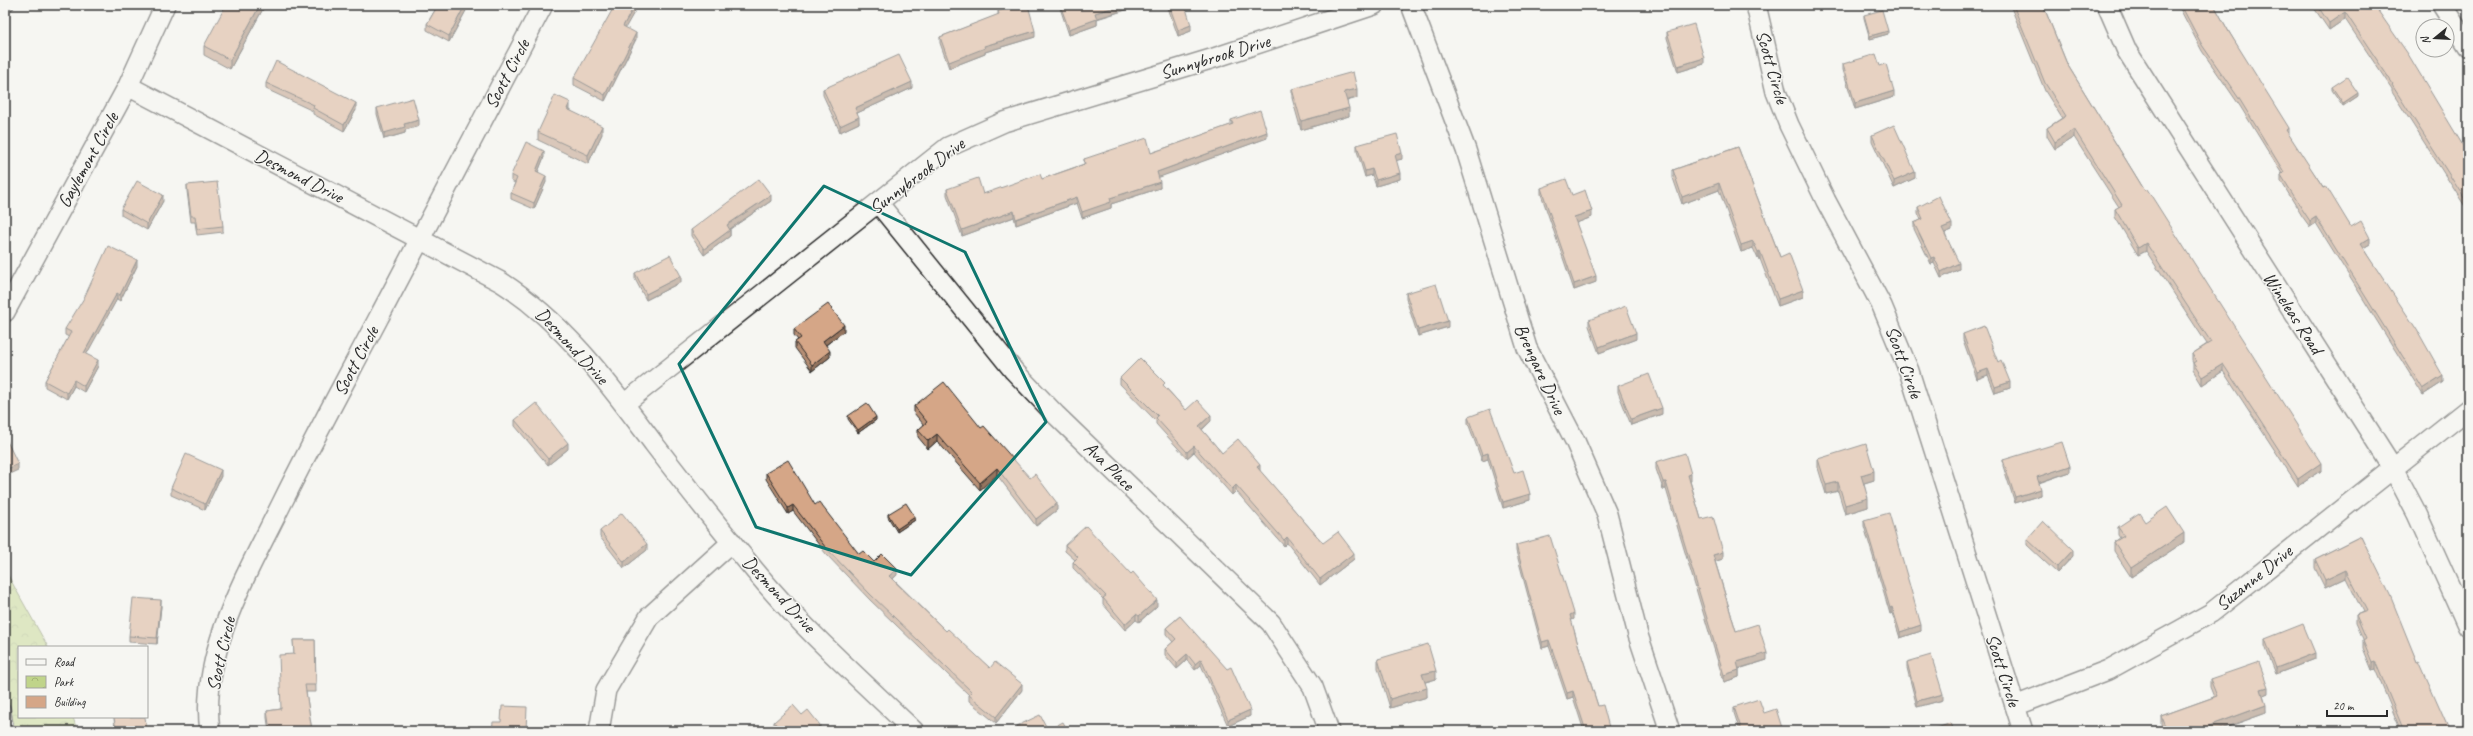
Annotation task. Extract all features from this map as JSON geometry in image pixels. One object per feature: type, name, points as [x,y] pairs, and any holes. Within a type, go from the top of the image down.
[{"type":"street","name":"Gaylemont Circle","points":[[5,312],[128,86],[165,5]]},
{"type":"street","name":"Scott Circle","points":[[210,731],[210,693],[215,660],[239,589],[304,459],[543,5]]},
{"type":"street","name":"Sunnybrook Drive","points":[[624,404],[879,204],[948,147],[976,133],[1004,122],[1365,10],[1374,5]]},
{"type":"street","name":"Brengare Drive","points":[[1411,5],[1466,150],[1527,348],[1575,440],[1606,514],[1638,635],[1670,731]]},
{"type":"street","name":"Scott Circle","points":[[1756,5],[1776,92],[1789,125],[1826,201],[1882,306],[1909,371],[2023,731]]},
{"type":"street","name":"Wineleas Road","points":[[2107,5],[2127,51],[2393,468],[2417,514],[2468,626]]},
{"type":"street","points":[[2442,5],[2468,46]]},
{"type":"street","name":"Desmond Drive","points":[[128,86],[501,282],[526,298],[574,344],[624,404],[732,542],[785,606],[914,731]]},
{"type":"street","name":"Ava Place","points":[[879,204],[1014,371],[1056,415],[1271,623],[1313,687],[1329,731]]},
{"type":"street","name":"Suzanne Drive","points":[[2015,706],[2108,670],[2210,613],[2468,409]]},
{"type":"street","points":[[599,731],[606,690],[648,617],[732,542]]},
{"type":"lane","points":[[5,6],[9,5]]},
{"type":"lane","points":[[5,708],[9,731]]},
{"type":"highlighted area","points":[[824,186],[965,252],[1046,422],[911,575],[756,527],[679,364]]},
{"type":"green space","points":[[5,570],[47,646],[18,646],[18,718],[73,718],[77,731],[5,731]]},
{"type":"building","points":[[226,5],[260,5],[230,60],[204,46]]},
{"type":"building","points":[[438,5],[465,5],[449,36],[427,24]]},
{"type":"building","points":[[615,5],[635,5],[623,26],[636,33],[605,95],[574,78]]},
{"type":"building","points":[[1019,5],[1028,5],[1035,31],[984,46],[985,48],[949,62],[940,37],[999,14],[998,11]]},
{"type":"building","points":[[1060,5],[1122,5],[1095,13],[1097,19],[1069,29]]},
{"type":"building","points":[[1169,5],[1185,5],[1191,25],[1178,30]]},
{"type":"building","points":[[2013,5],[2043,5],[2067,64],[2145,191],[2147,189],[2321,463],[2298,479],[2223,364],[2202,377],[2193,363],[2196,361],[2192,354],[2211,342],[2146,243],[2138,248],[2115,209],[2122,205],[2074,129],[2055,142],[2047,128],[2066,116],[2045,83]]},
{"type":"building","points":[[2181,5],[2214,5],[2229,32],[2289,128],[2286,130],[2323,187],[2326,186],[2351,227],[2361,221],[2370,238],[2360,244],[2417,330],[2443,376],[2423,389],[2316,217],[2310,221],[2302,209],[2281,175],[2284,172],[2240,100],[2202,45]]},
{"type":"building","points":[[2317,5],[2374,5],[2408,54],[2468,154],[2468,204],[2392,85],[2393,84],[2345,12],[2329,23]]},
{"type":"building","points":[[1882,10],[1888,31],[1870,36],[1864,15]]},
{"type":"building","points":[[1694,24],[1704,58],[1678,66],[1667,32]]},
{"type":"building","points":[[1876,54],[1880,66],[1886,64],[1894,91],[1855,103],[1843,64]]},
{"type":"building","points":[[899,55],[912,82],[855,108],[859,117],[840,126],[823,89]]},
{"type":"building","points":[[276,61],[356,103],[344,125],[313,108],[314,105],[266,83]]},
{"type":"building","points":[[1353,72],[1357,89],[1344,92],[1349,108],[1301,121],[1292,89]]},
{"type":"building","points":[[2347,77],[2358,93],[2343,103],[2332,87]]},
{"type":"building","points":[[555,95],[570,102],[567,109],[602,126],[588,155],[538,132]]},
{"type":"building","points":[[413,98],[419,120],[404,124],[405,127],[384,133],[377,108]]},
{"type":"building","points":[[1260,110],[1267,132],[1157,172],[1160,182],[1110,198],[1111,202],[1082,212],[1077,197],[1016,219],[1014,211],[962,230],[947,189],[978,178],[983,194],[1040,174],[1042,179],[1085,164],[1084,159],[1147,138],[1151,153],[1233,124],[1231,120]]},
{"type":"building","points":[[1894,125],[1915,172],[1894,181],[1872,135]]},
{"type":"building","points":[[1397,134],[1402,153],[1395,155],[1400,173],[1376,180],[1372,169],[1365,171],[1357,145]]},
{"type":"building","points":[[526,142],[544,151],[536,171],[546,176],[534,203],[511,193],[517,178],[511,175]]},
{"type":"building","points":[[1738,147],[1780,257],[1789,253],[1803,290],[1778,299],[1760,251],[1758,252],[1753,241],[1741,245],[1719,183],[1682,197],[1673,170]]},
{"type":"building","points":[[759,179],[771,195],[727,225],[730,230],[704,249],[691,230]]},
{"type":"building","points":[[1566,179],[1572,195],[1585,190],[1592,211],[1574,217],[1596,276],[1574,284],[1541,188]]},
{"type":"building","points":[[137,181],[163,195],[147,224],[121,209]]},
{"type":"building","points":[[217,182],[223,226],[197,229],[195,216],[191,216],[187,185]]},
{"type":"building","points":[[1939,196],[1952,224],[1942,228],[1959,263],[1941,272],[1934,257],[1931,258],[1914,223],[1923,219],[1918,207]]},
{"type":"building","points":[[108,246],[137,260],[120,295],[117,293],[84,353],[98,360],[84,386],[74,380],[67,393],[45,381],[71,332],[65,329],[84,298]]},
{"type":"building","points":[[670,255],[681,276],[646,294],[635,273]]},
{"type":"building","points":[[1436,284],[1448,321],[1418,330],[1406,293]]},
{"type":"building","points":[[828,304],[844,325],[823,341],[830,351],[812,365],[795,342],[801,338],[794,329]]},
{"type":"building","points":[[1626,306],[1636,333],[1599,347],[1589,320]]},
{"type":"building","points":[[1984,326],[1998,362],[2001,360],[2010,382],[1995,387],[1988,369],[1977,373],[1963,334]]},
{"type":"building","points":[[1140,358],[1165,383],[1163,385],[1186,410],[1197,400],[1211,415],[1199,426],[1222,453],[1238,439],[1260,465],[1257,467],[1323,543],[1338,532],[1354,553],[1320,579],[1287,537],[1284,540],[1236,485],[1232,489],[1194,446],[1187,452],[1156,418],[1158,416],[1120,378]]},
{"type":"building","points":[[1649,374],[1662,408],[1631,419],[1618,386]]},
{"type":"building","points":[[944,382],[981,428],[984,426],[1030,478],[1035,474],[1057,503],[1036,519],[997,468],[980,483],[937,434],[928,441],[918,430],[927,422],[914,406]]},
{"type":"building","points":[[536,403],[568,443],[548,459],[515,420]]},
{"type":"building","points":[[867,403],[876,417],[858,430],[848,416]]},
{"type":"building","points":[[1490,409],[1514,473],[1523,470],[1530,494],[1503,502],[1488,453],[1482,455],[1468,417]]},
{"type":"building","points":[[5,437],[18,464],[5,470]]},
{"type":"building","points":[[2062,442],[2070,466],[2037,477],[2041,489],[2015,497],[2003,460]]},
{"type":"building","points":[[1866,444],[1874,471],[1861,475],[1868,498],[1845,505],[1838,482],[1826,485],[1818,459]]},
{"type":"building","points":[[1685,453],[1691,474],[1688,475],[1701,519],[1713,516],[1723,552],[1713,555],[1736,631],[1758,624],[1767,653],[1737,662],[1739,670],[1724,675],[1666,482],[1663,482],[1656,462]]},
{"type":"building","points":[[186,454],[221,470],[205,504],[171,488]]},
{"type":"building","points":[[788,460],[815,505],[819,502],[859,554],[863,551],[874,562],[882,554],[897,569],[889,576],[946,631],[948,629],[990,668],[995,662],[1022,684],[996,717],[969,695],[972,692],[870,594],[826,548],[793,505],[788,508],[766,473]]},
{"type":"building","points":[[906,503],[915,517],[897,529],[888,514]]},
{"type":"building","points":[[2167,507],[2184,533],[2131,568],[2114,542],[2124,536],[2118,527],[2139,513],[2145,522]]},
{"type":"building","points":[[622,513],[647,544],[624,562],[600,531]]},
{"type":"building","points":[[1889,513],[1921,625],[1900,632],[1892,607],[1890,608],[1864,520]]},
{"type":"building","points":[[2043,521],[2073,550],[2057,567],[2027,539]]},
{"type":"building","points":[[1086,526],[1131,574],[1133,572],[1157,600],[1139,616],[1136,614],[1125,624],[1103,598],[1106,596],[1073,562],[1078,557],[1065,545]]},
{"type":"building","points":[[1550,536],[1574,613],[1570,615],[1577,641],[1598,706],[1603,705],[1610,731],[1586,731],[1573,691],[1567,693],[1549,640],[1542,642],[1516,545]]},
{"type":"building","points":[[2361,536],[2390,595],[2417,662],[2419,661],[2450,731],[2404,731],[2375,661],[2372,662],[2363,640],[2366,638],[2356,615],[2367,611],[2346,570],[2325,580],[2315,559]]},
{"type":"building","points":[[133,598],[161,600],[157,638],[129,636]]},
{"type":"building","points":[[1180,616],[1227,669],[1231,667],[1250,710],[1228,720],[1201,659],[1195,664],[1187,654],[1177,663],[1165,649],[1176,639],[1166,628]]},
{"type":"building","points":[[2303,624],[2315,653],[2276,668],[2265,639]]},
{"type":"building","points":[[293,640],[315,640],[316,685],[305,685],[312,731],[270,731],[267,711],[281,709],[279,655],[294,654]]},
{"type":"building","points":[[1428,644],[1436,671],[1422,674],[1427,688],[1390,699],[1378,659]]},
{"type":"building","points":[[1931,655],[1943,694],[1917,701],[1907,662]]},
{"type":"building","points":[[2259,662],[2268,687],[2261,689],[2266,705],[2209,726],[2210,731],[2167,731],[2161,716],[2217,696],[2210,679]]},
{"type":"building","points":[[1759,699],[1764,713],[1776,709],[1783,731],[1742,731],[1734,707]]},
{"type":"building","points":[[793,705],[802,715],[808,710],[820,725],[814,731],[782,731],[774,722]]},
{"type":"building","points":[[502,706],[527,707],[526,731],[492,731],[493,722],[501,722]]},
{"type":"building","points":[[1040,715],[1048,730],[1063,722],[1068,731],[1020,731],[1017,726]]},
{"type":"building","points":[[114,718],[145,718],[147,731],[116,731]]},
{"type":"building","points":[[1951,723],[1954,731],[1929,731]]},
{"type":"building","points":[[1444,725],[1446,731],[1423,731]]}]
